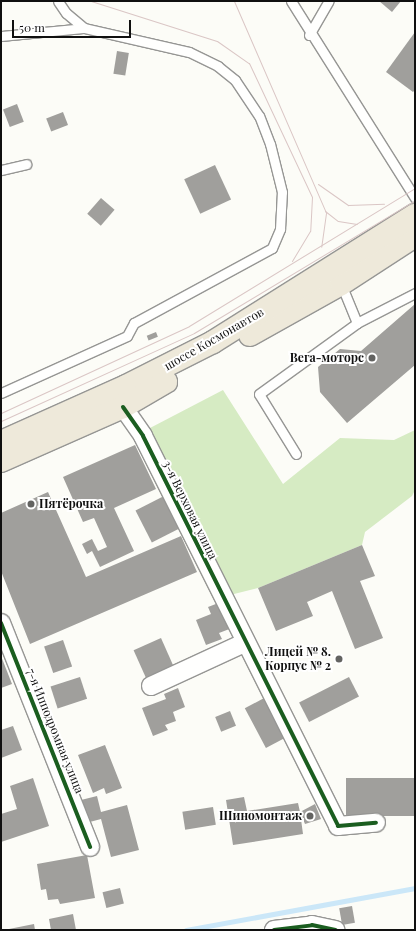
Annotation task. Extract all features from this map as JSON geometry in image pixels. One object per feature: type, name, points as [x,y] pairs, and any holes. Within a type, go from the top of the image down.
[{"type":"main road","name":"шоссе Космонавтов","points":[[1,442],[126,386],[213,342],[415,215]]},
{"type":"main road","name":"шоссе Космонавтов","points":[[1,461],[123,406],[341,284],[415,236]]},
{"type":"street","name":"3-я Верховая улица","points":[[123,406],[143,436],[244,642],[338,826],[376,823]]},
{"type":"street","name":"7-я Ипподромная улица","points":[[1,623],[90,847]]},
{"type":"street","points":[[151,686],[244,642]]},
{"type":"street","points":[[274,930],[312,925],[335,930]]},
{"type":"lane","points":[[58,1],[66,13],[84,28]]},
{"type":"lane","points":[[291,1],[309,34],[415,198]]},
{"type":"lane","points":[[309,34],[329,1]]},
{"type":"lane","points":[[1,36],[84,28],[189,52],[218,66],[235,80],[259,116],[270,144],[282,192],[280,229],[272,248],[134,323],[127,336],[1,393]]},
{"type":"lane","points":[[1,170],[26,164]]},
{"type":"lane","points":[[341,284],[357,323]]},
{"type":"lane","points":[[296,454],[259,394],[357,323],[415,293]]},
{"type":"green space","points":[[223,390],[283,484],[340,438],[394,440],[415,430],[415,490],[412,496],[365,532],[362,545],[258,588],[230,595],[150,445],[150,428]]},
{"type":"building","points":[[379,1],[401,1],[392,12]]},
{"type":"building","points":[[415,32],[415,90],[413,92],[386,72]]},
{"type":"building","points":[[117,51],[129,53],[125,76],[113,74]]},
{"type":"building","points":[[17,104],[24,122],[10,127],[3,109]]},
{"type":"building","points":[[63,112],[68,125],[51,132],[46,118]]},
{"type":"building","points":[[215,165],[231,199],[200,214],[184,179]]},
{"type":"building","points":[[101,198],[115,210],[101,226],[87,214]]},
{"type":"building","name":"Вега-моторс","points":[[415,304],[415,365],[347,423],[320,392],[318,367],[340,349],[361,351]]},
{"type":"building","points":[[156,332],[158,337],[149,340],[147,336]]},
{"type":"building","points":[[135,445],[156,489],[114,508],[134,551],[100,567],[92,551],[87,554],[82,544],[92,539],[98,551],[107,547],[94,518],[83,522],[63,477]]},
{"type":"building","points":[[48,492],[86,577],[181,536],[197,572],[30,644],[1,571],[1,513]]},
{"type":"building","points":[[164,496],[180,528],[152,543],[135,511]]},
{"type":"building","points":[[362,545],[375,576],[360,581],[383,638],[355,649],[332,591],[307,602],[313,616],[276,631],[258,588]]},
{"type":"building","points":[[221,602],[232,628],[219,633],[222,639],[206,645],[196,620],[211,614],[208,607]]},
{"type":"building","points":[[161,638],[173,665],[146,678],[134,650]]},
{"type":"building","points":[[63,640],[72,666],[53,673],[44,647]]},
{"type":"building","points":[[1,656],[12,684],[1,688]]},
{"type":"building","points":[[80,677],[87,699],[58,708],[51,687]]},
{"type":"building","points":[[349,677],[359,697],[309,722],[299,702]]},
{"type":"building","points":[[178,688],[185,707],[173,712],[176,721],[165,725],[168,730],[153,736],[142,708],[166,699],[164,694]]},
{"type":"building","points":[[266,697],[287,737],[266,748],[245,708]]},
{"type":"building","points":[[230,711],[236,726],[221,732],[215,717]]},
{"type":"building","points":[[13,726],[22,750],[1,758],[1,730]]},
{"type":"building","points":[[105,745],[122,788],[106,794],[104,788],[93,793],[78,755]]},
{"type":"building","points":[[33,778],[49,826],[1,842],[1,814],[17,809],[10,786]]},
{"type":"building","points":[[346,778],[415,778],[415,816],[346,816]]},
{"type":"building","points":[[97,796],[101,812],[127,805],[139,850],[111,857],[101,819],[86,823],[81,800]]},
{"type":"building","points":[[244,797],[247,811],[298,803],[303,834],[233,845],[226,800]]},
{"type":"building","name":"Шиномонтаж","points":[[315,804],[321,819],[305,824],[300,812]]},
{"type":"building","points":[[213,807],[216,825],[185,830],[182,812]]},
{"type":"building","points":[[87,855],[95,898],[60,904],[58,899],[48,900],[46,889],[41,890],[37,864]]},
{"type":"building","points":[[120,888],[124,904],[106,908],[103,892]]},
{"type":"building","points":[[352,906],[355,923],[342,925],[339,908]]},
{"type":"building","points":[[73,914],[76,930],[51,930],[49,919]]},
{"type":"building","points":[[34,924],[35,930],[9,930],[9,929]]},
{"type":"waterway","points":[[186,930],[415,888]]},
{"type":"tram line","points":[[91,1],[217,41],[249,63],[312,197],[310,231],[292,261]]},
{"type":"tram line","points":[[234,1],[326,213],[321,247]]},
{"type":"tram line","points":[[318,184],[348,205],[384,204]]},
{"type":"tram line","points":[[1,413],[189,326],[415,188]]},
{"type":"tram line","points":[[1,421],[194,333],[415,200]]},
{"type":"tram line","points":[[325,211],[338,221],[357,224]]},
{"type":"cycle path","points":[[123,407],[143,436],[338,826],[376,823]]},
{"type":"cycle path","points":[[1,623],[90,847]]},
{"type":"cycle path","points":[[274,930],[312,925],[335,930]]},
{"type":"place","name":"Вега-моторс","points":[[372,358]]},
{"type":"place","name":"Пятёрочка","points":[[31,504]]},
{"type":"place","name":"Лицей № 8. Корпус № 2","points":[[339,659]]},
{"type":"place","name":"Шиномонтаж","points":[[310,816]]}]
